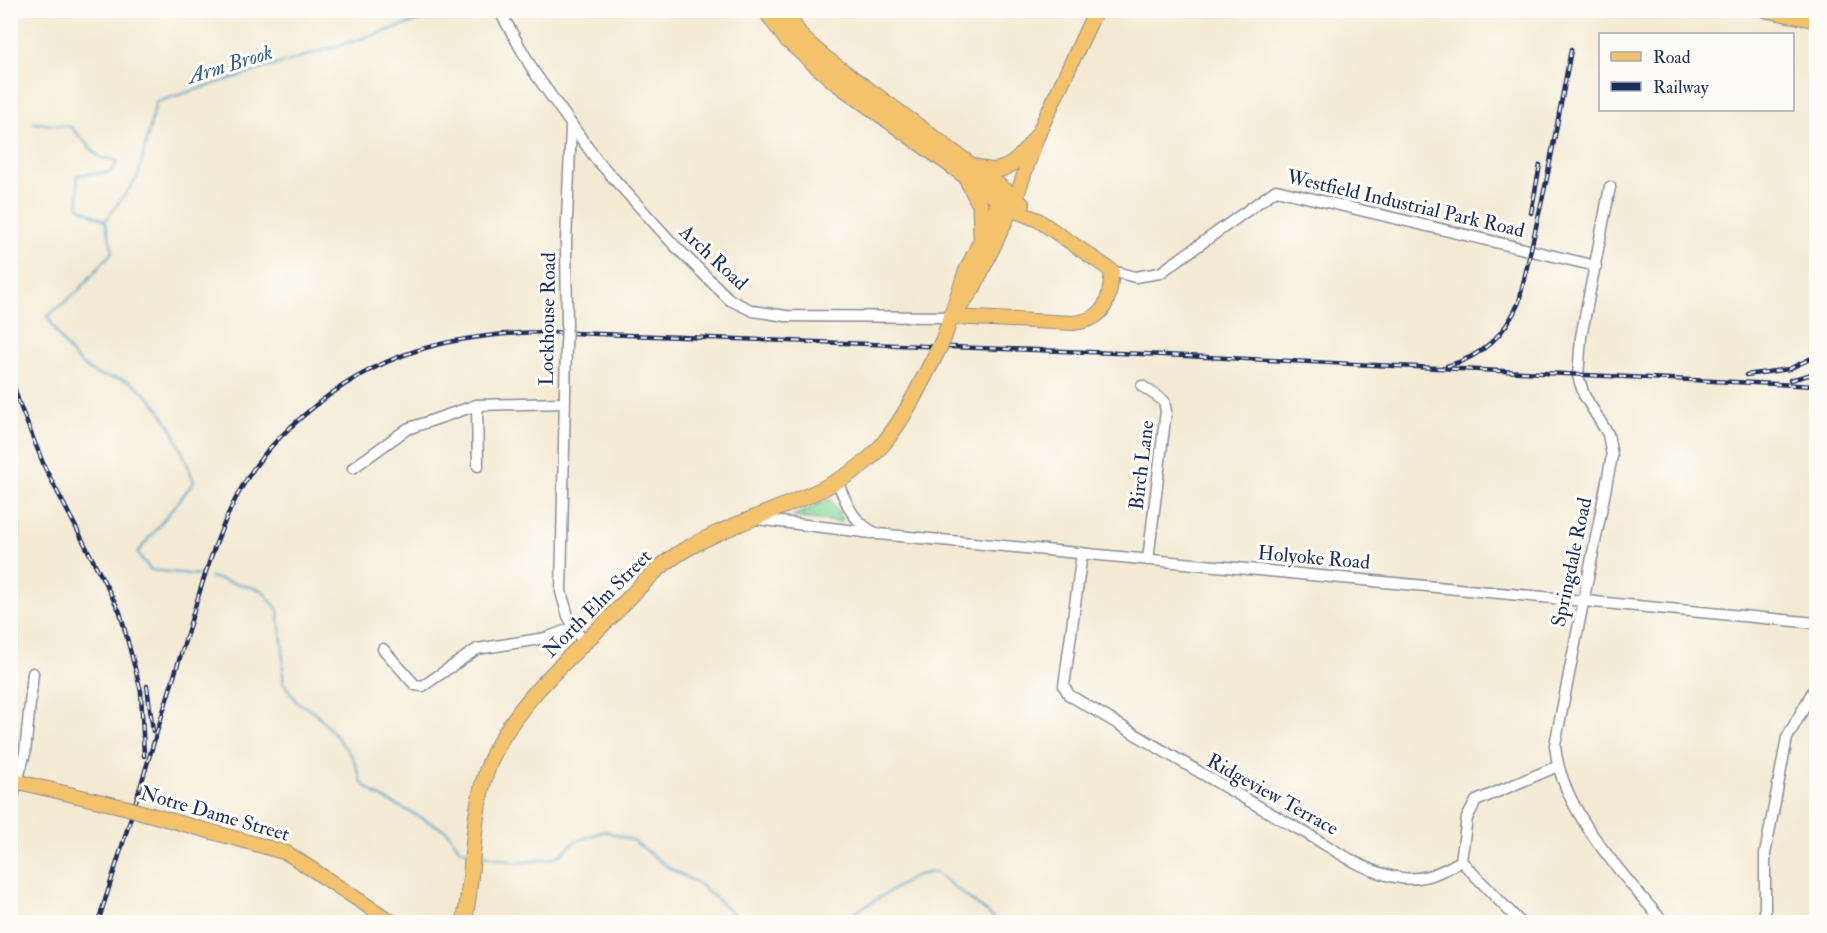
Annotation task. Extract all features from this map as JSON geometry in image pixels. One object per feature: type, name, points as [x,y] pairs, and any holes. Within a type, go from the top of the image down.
[{"type":"highway","points":[[765,10],[786,39],[800,43]]},
{"type":"highway","points":[[777,10],[800,43],[835,82],[961,165],[1008,200]]},
{"type":"highway","points":[[783,10],[800,43]]},
{"type":"highway","points":[[788,10],[800,43]]},
{"type":"highway","points":[[1766,10],[1816,20]]},
{"type":"highway","points":[[961,165],[989,172],[1004,168],[1019,159],[1038,134]]},
{"type":"highway","points":[[961,165],[979,201],[982,222],[979,246]]},
{"type":"highway","points":[[952,317],[970,293],[1008,200]]},
{"type":"highway","points":[[952,317],[966,272],[979,246],[1008,200]]},
{"type":"highway","name":"North Elm Street","points":[[464,922],[474,839],[485,776],[510,723],[636,589],[670,560],[719,531],[837,481],[874,454],[899,424],[943,340],[952,317]]},
{"type":"main road","points":[[952,317],[1063,323],[1087,321],[1100,314],[1110,290],[1112,270],[1008,200],[1027,164],[1038,134],[1096,10]]},
{"type":"main road","name":"Notre Dame Street","points":[[14,781],[128,808],[287,853],[392,922]]},
{"type":"street","points":[[499,10],[528,61],[571,127]]},
{"type":"street","name":"Arch Road","points":[[571,127],[596,159],[675,246],[718,290],[739,306],[758,312],[786,316],[952,317]]},
{"type":"street","name":"Lockhouse Road","points":[[571,127],[566,241],[567,325],[561,582],[564,603],[584,644]]},
{"type":"street","name":"Springdale Road","points":[[1610,187],[1581,337],[1578,376],[1584,395],[1608,434],[1612,456],[1581,601],[1555,745],[1558,766],[1581,816],[1597,840],[1663,922]]},
{"type":"street","name":"Westfield Industrial Park Road","points":[[1112,270],[1126,276],[1143,277],[1160,273],[1276,190],[1596,266]]},
{"type":"street","name":"Birch Lane","points":[[1142,386],[1164,401],[1166,411],[1148,560]]},
{"type":"street","points":[[353,468],[407,429],[477,405],[564,403]]},
{"type":"street","points":[[477,405],[478,466]]},
{"type":"street","points":[[837,481],[853,516],[867,529],[878,534]]},
{"type":"street","name":"Holyoke Road","points":[[753,518],[878,534],[1816,623]]},
{"type":"street","name":"Ridgeview Terrace","points":[[1082,553],[1065,686],[1069,695],[1163,752],[1365,867],[1393,877],[1414,879],[1439,873],[1461,861]]},
{"type":"street","points":[[383,649],[415,685],[423,686],[477,649],[546,638],[575,627]]},
{"type":"street","points":[[10,826],[14,781],[25,753],[33,673]]},
{"type":"street","points":[[1765,922],[1765,854],[1787,738],[1816,686]]},
{"type":"street","points":[[1520,922],[1461,861],[1467,818],[1476,801],[1558,766]]},
{"type":"green space","points":[[830,499],[841,518],[840,522],[792,517]]},
{"type":"waterway","name":"Arm Brook","points":[[105,221],[138,177],[156,102],[425,19],[437,10]]},
{"type":"waterway","points":[[34,123],[71,127],[99,157],[118,161],[111,172],[77,175],[79,207],[105,221],[113,251],[78,291],[48,316],[61,340],[79,362],[98,375],[130,382],[153,401],[170,426],[194,482],[137,553],[151,570],[198,575]]},
{"type":"waterway","points":[[210,577],[262,590],[278,610],[283,649],[283,682],[297,702],[316,713],[336,736],[353,758],[362,783],[375,794],[447,831],[460,849],[467,851]]},
{"type":"waterway","points":[[479,854],[517,863],[550,859],[560,855],[576,841],[605,831],[634,841],[669,868],[699,884],[743,922]]},
{"type":"waterway","points":[[839,922],[917,875],[935,872],[999,922]]},
{"type":"railway","points":[[10,69],[16,10]]},
{"type":"railway","points":[[1447,366],[1471,357],[1490,343],[1507,325],[1519,302],[1547,178],[1571,50]]},
{"type":"railway","points":[[1531,213],[1540,165]]},
{"type":"railway","points":[[98,922],[205,576],[218,537],[242,487],[257,464],[282,435],[331,394],[358,376],[416,351],[478,337],[545,332],[1143,354],[1816,386]]},
{"type":"railway","points":[[1746,375],[1789,369],[1816,356]]},
{"type":"railway","points":[[10,373],[19,403],[45,468],[120,612],[141,691],[144,756]]},
{"type":"railway","points":[[1790,380],[1816,373]]},
{"type":"railway","points":[[147,686],[153,731]]}]
